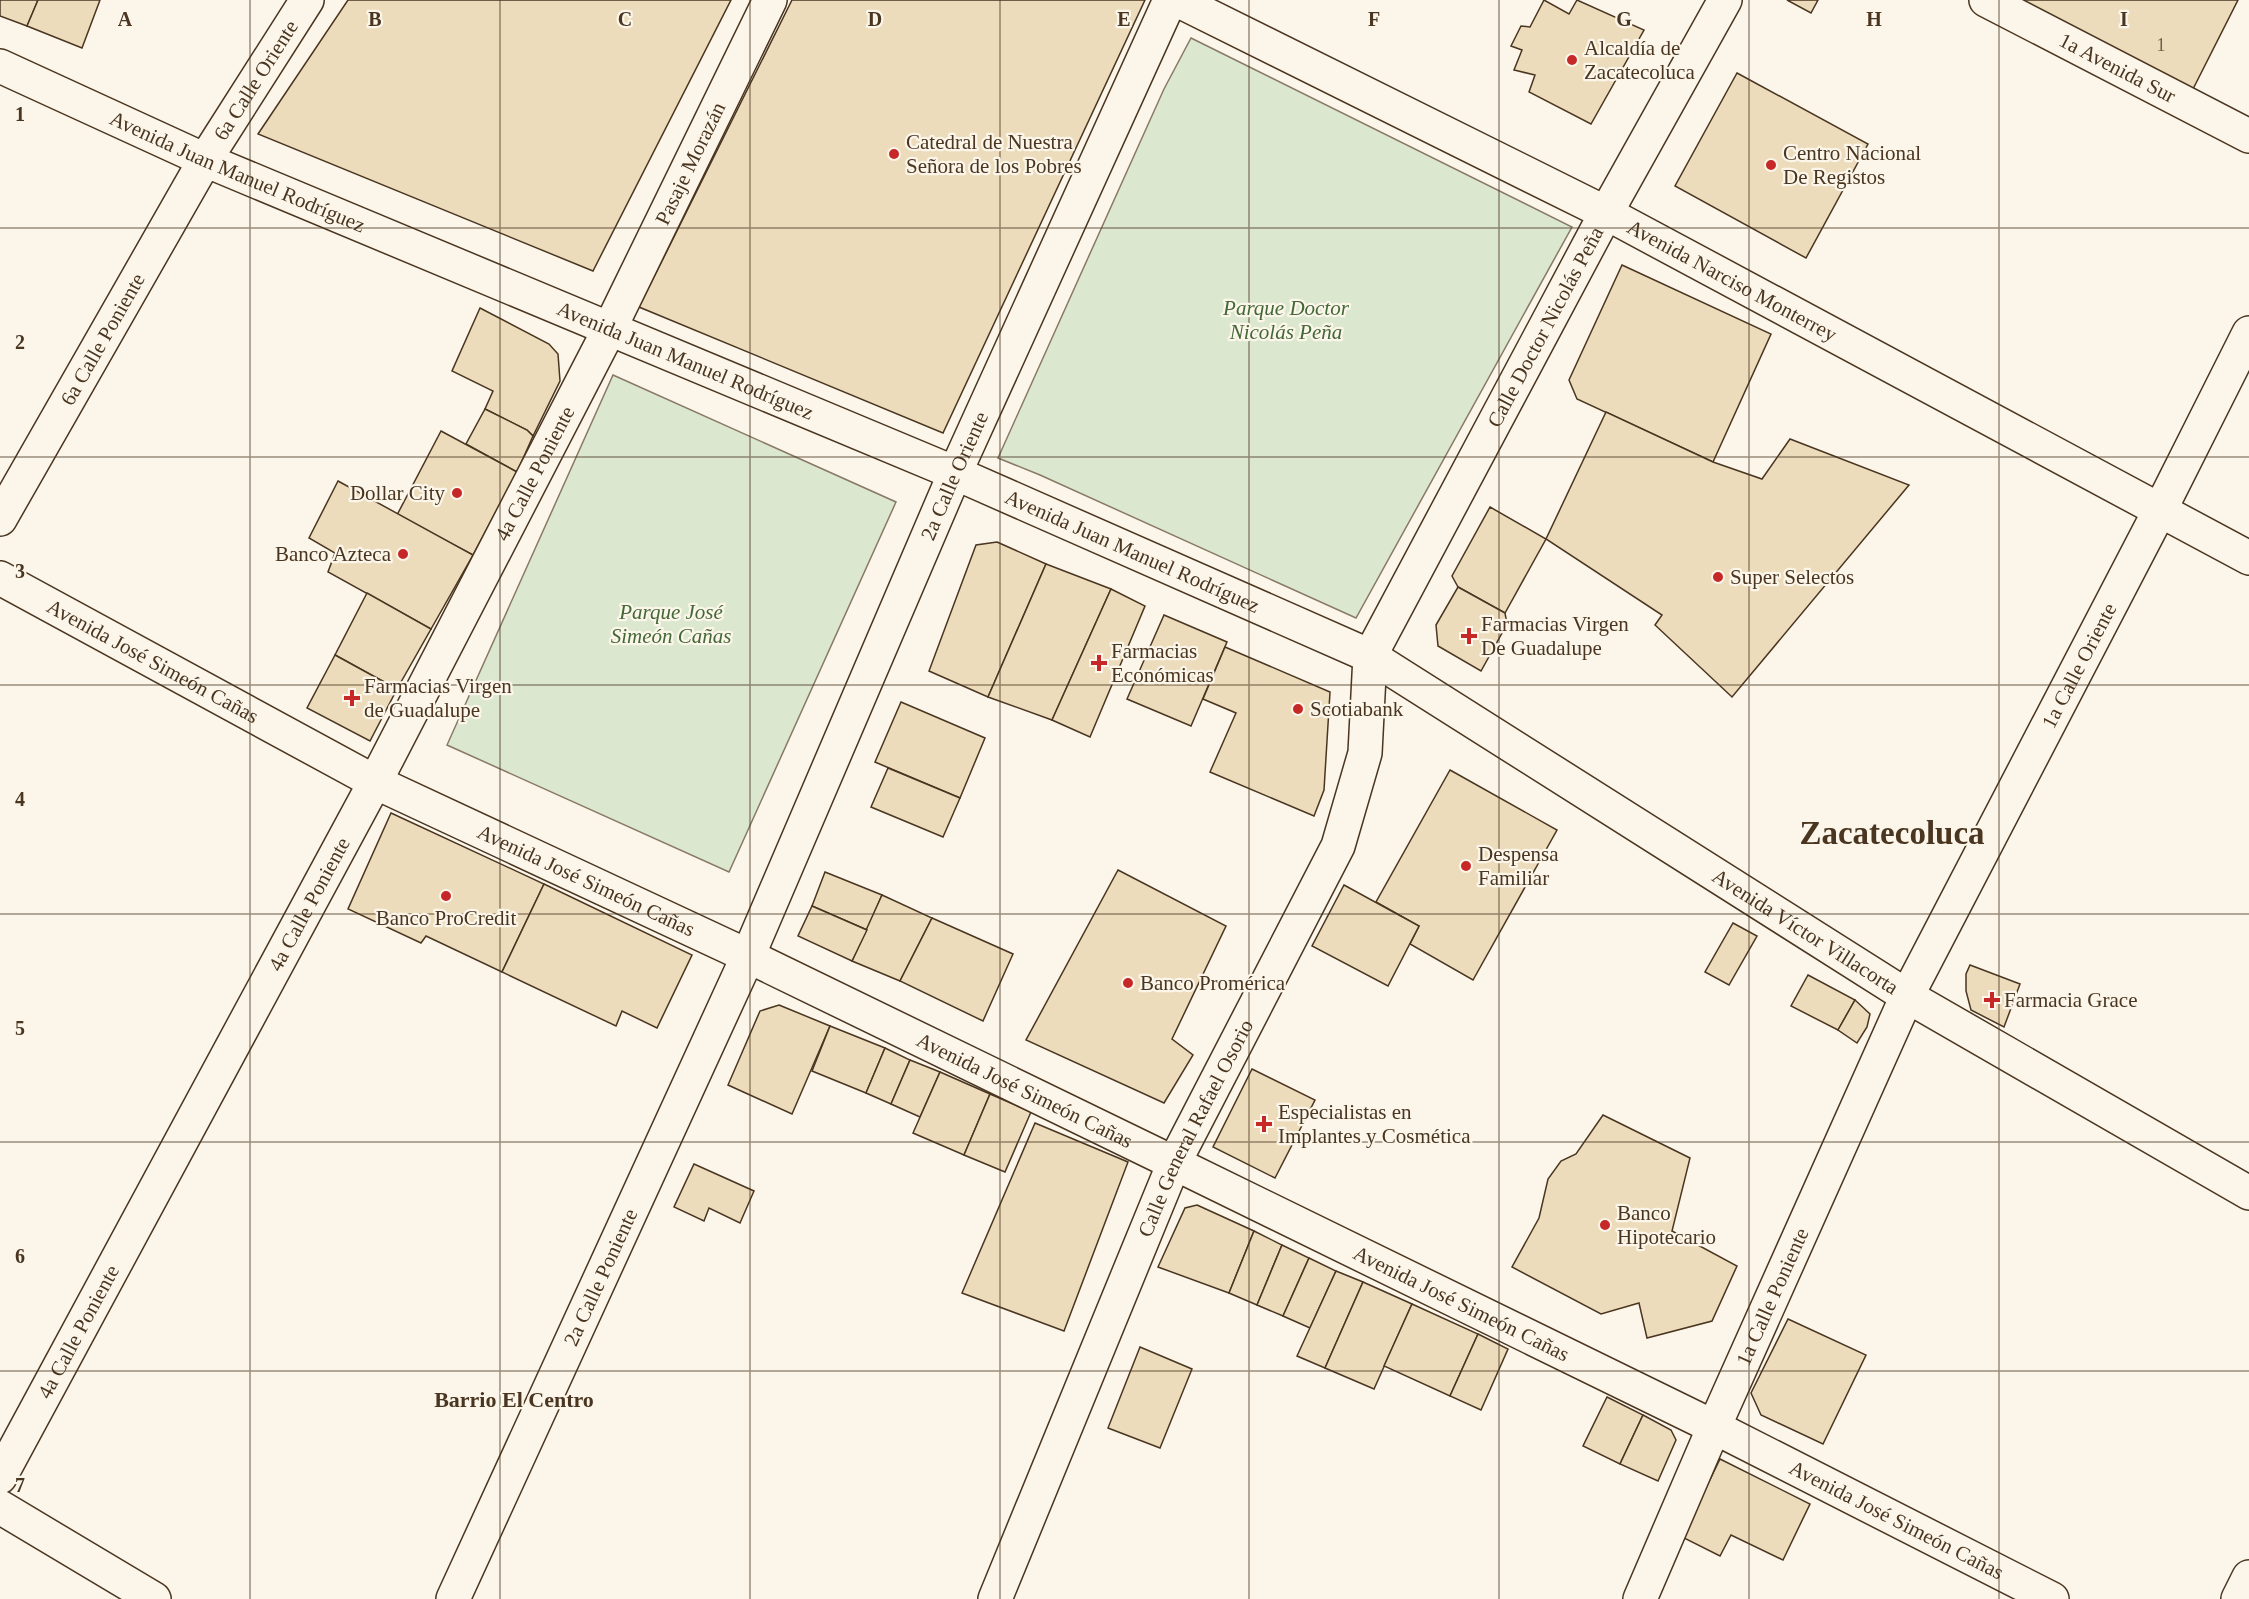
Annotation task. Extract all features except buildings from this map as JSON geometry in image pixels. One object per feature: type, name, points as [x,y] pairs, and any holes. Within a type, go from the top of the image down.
[{"type":"main road","name":"6a Calle Oriente","points":[[205,160],[307,0]]},
{"type":"main road","name":"Pasaje Morazán","points":[[610,328],[770,0]]},
{"type":"main road","name":"2a Calle Oriente","points":[[748,957],[956,474],[1170,0]]},
{"type":"main road","name":"Avenida Narciso Monterrey","points":[[1177,0],[1606,213],[2249,558]]},
{"type":"main road","name":"Calle Doctor Nicolás Peña","points":[[1370,656],[1606,213],[1725,0]]},
{"type":"main road","name":"1a Avenida Sur","points":[[1986,0],[2249,136]]},
{"type":"main road","name":"Avenida Juan Manuel Rodríguez","points":[[0,66],[205,160],[956,474],[1370,656]]},
{"type":"main road","name":"6a Calle Poniente","points":[[0,519],[205,160]]},
{"type":"main road","name":"4a Calle Poniente","points":[[0,1477],[375,782],[610,328]]},
{"type":"main road","name":"1a Calle Oriente","points":[[1907,996],[2160,510],[2249,333]]},
{"type":"main road","name":"Avenida José Simeón Cañas","points":[[0,578],[375,782],[748,957],[1174,1163],[1714,1427],[2052,1599]]},
{"type":"main road","name":"Avenida Víctor Villacorta","points":[[1370,656],[1907,996],[2249,1193]]},
{"type":"main road","name":"Calle General Rafael Osorio","points":[[995,1599],[1174,1163],[1338,846],[1365,753],[1370,656]]},
{"type":"main road","name":"2a Calle Poniente","points":[[453,1599],[748,957]]},
{"type":"main road","name":"1a Calle Poniente","points":[[1640,1599],[1714,1427],[1907,996]]},
{"type":"main road","points":[[0,1507],[154,1599]]},
{"type":"main road","points":[[2238,1599],[2249,1577]]},
{"type":"green space","name":"Parque Doctor Nicolás Peña","points":[[1191,38],[1572,227],[1356,618],[998,458],[1164,89]]},
{"type":"green space","name":"Parque José Simeón Cañas","points":[[613,375],[896,502],[729,872],[447,745]]},
{"type":"place","name":"Alcaldía de Zacatecoluca","points":[[1572,60]]},
{"type":"place","name":"Catedral de Nuestra Señora de los Pobres","points":[[894,154]]},
{"type":"place","name":"Centro Nacional De Registos","points":[[1771,165]]},
{"type":"place","name":"Dollar City","points":[[457,493]]},
{"type":"place","name":"Banco Azteca","points":[[403,554]]},
{"type":"place","name":"Super Selectos","points":[[1718,577]]},
{"type":"place","name":"Farmacias Virgen De Guadalupe","points":[[1469,636]]},
{"type":"place","name":"Farmacias Económicas","points":[[1099,663]]},
{"type":"place","name":"Farmacias Virgen de Guadalupe","points":[[352,698]]},
{"type":"place","name":"Scotiabank","points":[[1298,709]]},
{"type":"place","name":"Despensa Familiar","points":[[1466,866]]},
{"type":"place","name":"Banco ProCredit","points":[[446,896]]},
{"type":"place","name":"Banco Promérica","points":[[1128,983]]},
{"type":"place","name":"Farmacia Grace","points":[[1992,1000]]},
{"type":"place","name":"Especialistas en Implantes y Cosmética","points":[[1264,1124]]},
{"type":"place","name":"Banco Hipotecario","points":[[1605,1225]]},
{"type":"district","name":"Zacatecoluca","points":[[1892,832]]},
{"type":"district","name":"Barrio El Centro","points":[[514,1399]]}]
